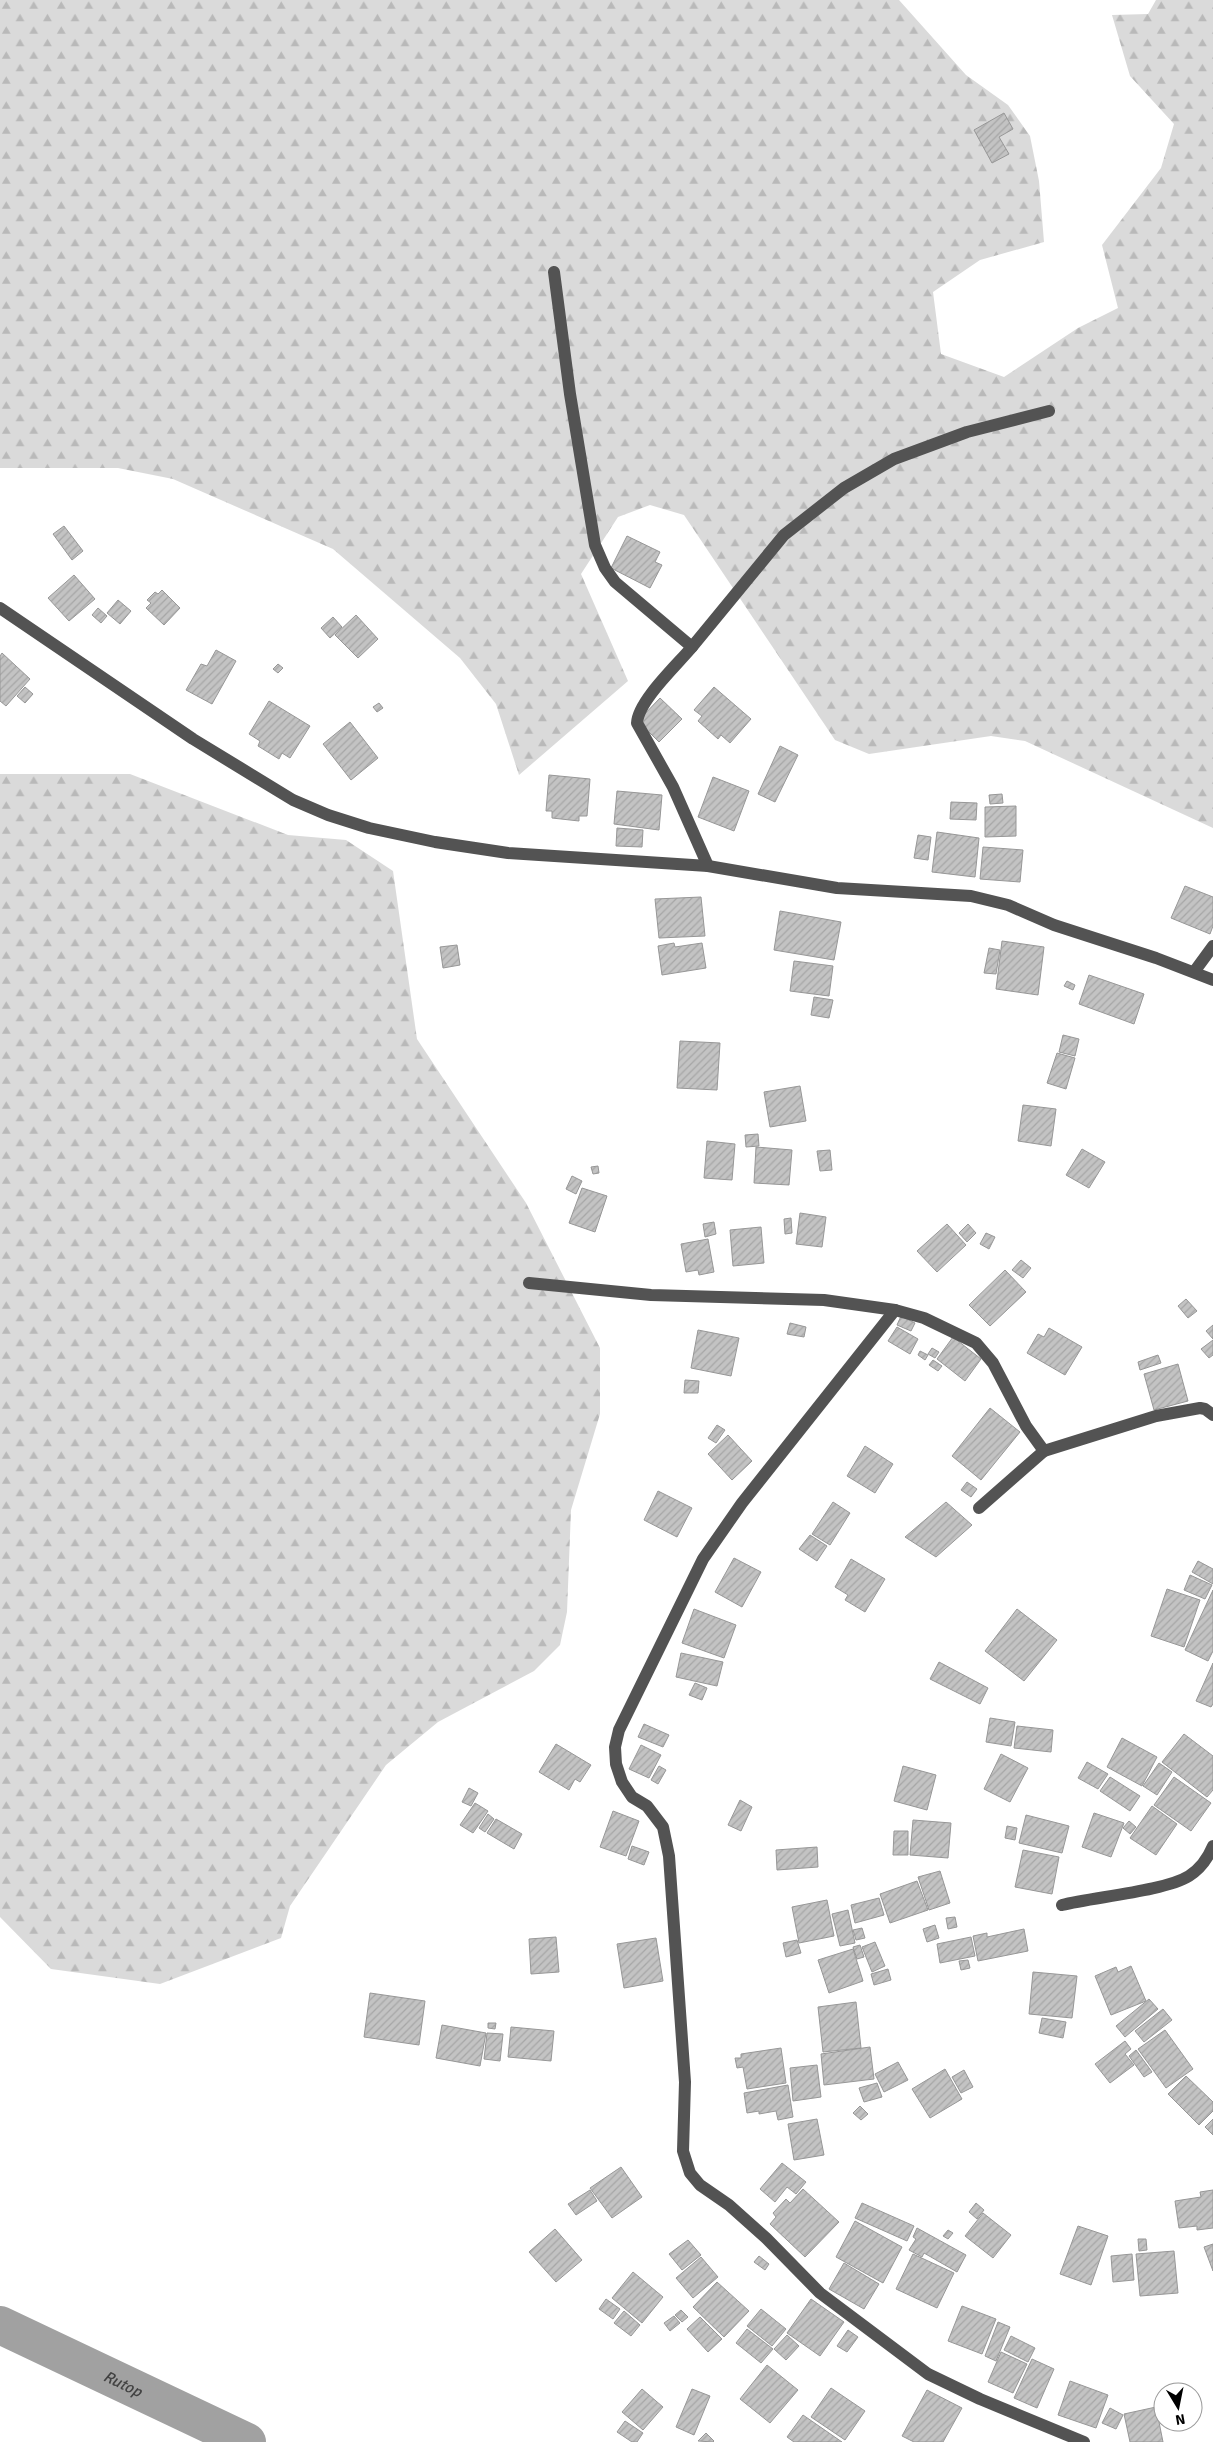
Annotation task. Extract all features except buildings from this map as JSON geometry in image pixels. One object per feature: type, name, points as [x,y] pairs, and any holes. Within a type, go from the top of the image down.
[{"type":"street","points":[[554,272],[570,394],[595,545],[605,568],[615,582],[692,647]]},
{"type":"street","points":[[708,866],[673,787],[637,723],[637,715],[652,694],[784,535],[844,488],[894,459],[967,432],[1049,411]]},
{"type":"street","points":[[0,608],[193,739],[292,800],[328,815],[369,828],[435,842],[508,853],[708,866],[837,888],[875,892],[945,893],[994,900],[1063,928],[1121,946],[1213,980]]},
{"type":"street","points":[[1194,972],[1213,946]]},
{"type":"street","points":[[529,1283],[651,1295],[824,1300],[894,1310],[924,1318],[976,1343],[992,1363],[1022,1419],[1044,1451]]},
{"type":"street","points":[[894,1310],[742,1502],[704,1559],[619,1730],[615,1747],[616,1764],[622,1782],[632,1797],[647,1806],[663,1827],[669,1856],[685,2082],[683,2151],[690,2173],[700,2185],[729,2205],[766,2238],[820,2293],[928,2374],[980,2399],[1084,2442]]},
{"type":"street","points":[[979,1508],[1044,1451],[1156,1416],[1200,1408],[1213,1415]]},
{"type":"street","points":[[1062,1905],[1144,1889],[1187,1877],[1197,1870],[1213,1846]]},
{"type":"green space","points":[[0,0],[899,0],[966,75],[1008,105],[1030,136],[1039,181],[1044,242],[980,260],[933,292],[941,354],[1004,377],[1078,328],[1118,308],[1102,245],[1161,168],[1174,124],[1130,76],[1112,15],[1148,14],[1156,0],[1213,0],[1213,828],[1025,741],[991,736],[869,754],[835,740],[684,515],[650,505],[618,517],[581,574],[628,681],[519,775],[496,704],[460,658],[333,549],[173,479],[118,468],[0,468]]},
{"type":"green space","points":[[0,774],[130,774],[288,835],[346,840],[393,871],[417,1039],[526,1203],[600,1348],[600,1414],[571,1510],[567,1612],[560,1645],[534,1671],[438,1722],[386,1765],[290,1906],[281,1938],[160,1984],[51,1969],[0,1917]]},
{"type":"waterway","name":"Rutop","points":[[0,2325],[247,2442]]}]
